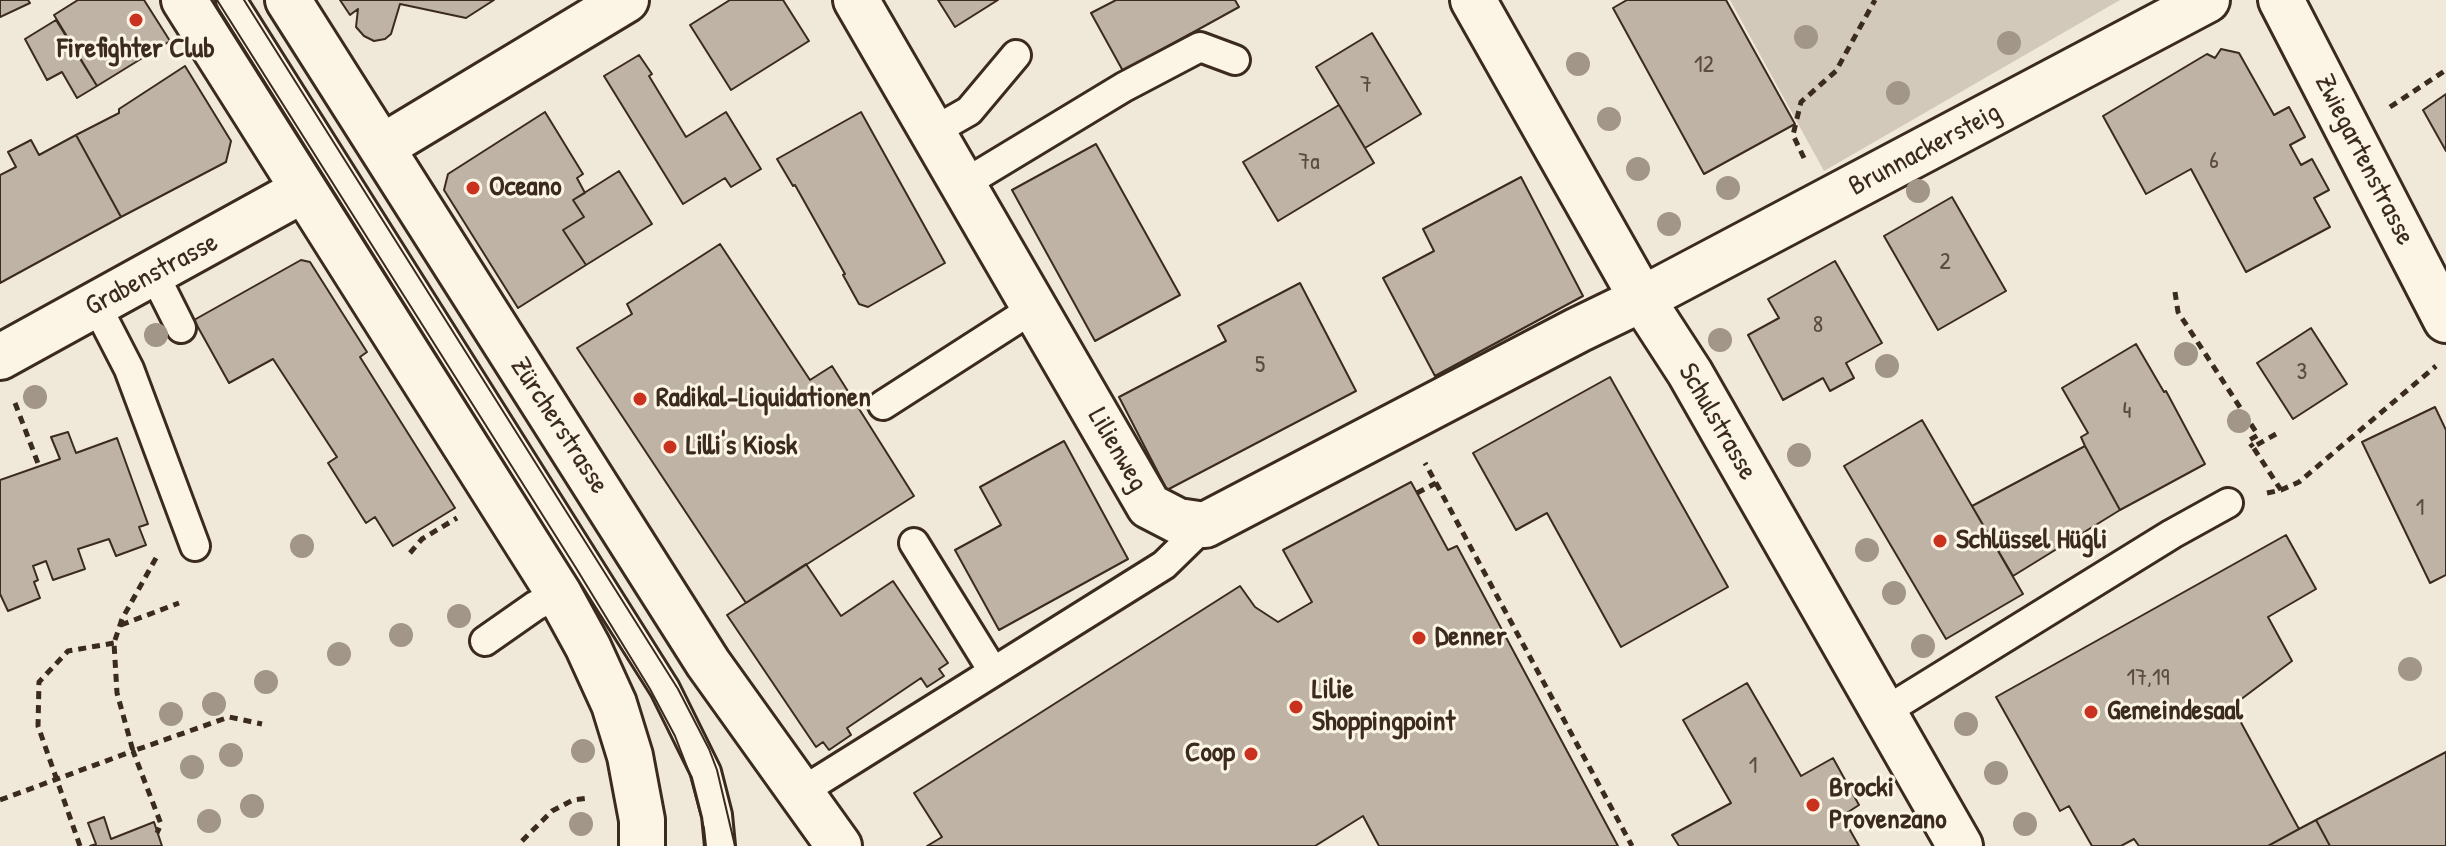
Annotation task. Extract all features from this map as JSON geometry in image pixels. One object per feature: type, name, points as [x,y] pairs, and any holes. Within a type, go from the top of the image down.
[{"type":"street","points":[[184,0],[559,594],[588,647],[614,704],[632,767],[642,820],[642,846]]},
{"type":"street","name":"Zürcherstrasse","points":[[288,0],[708,663],[839,846]]},
{"type":"street","points":[[382,147],[626,0]]},
{"type":"street","name":"Lilienweg","points":[[856,0],[1149,506],[1178,521],[1205,525]]},
{"type":"street","name":"Schulstrasse","points":[[1473,0],[1642,299],[1690,373],[1960,846]]},
{"type":"street","name":"Brunnackersteig","points":[[1642,299],[2207,0]]},
{"type":"street","name":"Zwiegartenstrasse","points":[[2281,0],[2446,328]]},
{"type":"street","name":"Grabenstrasse","points":[[0,357],[303,190]]},
{"type":"street","points":[[1205,525],[1642,299]]},
{"type":"lane","points":[[231,0],[665,689],[706,772],[717,815],[720,846]]},
{"type":"lane","points":[[962,185],[1124,87],[1200,47],[1235,60]]},
{"type":"lane","points":[[932,132],[969,111],[1016,55]]},
{"type":"lane","points":[[154,274],[181,328]]},
{"type":"lane","points":[[96,305],[129,369],[195,546]]},
{"type":"lane","points":[[883,405],[1034,308]]},
{"type":"lane","points":[[1884,712],[2172,534],[2228,503]]},
{"type":"lane","points":[[801,792],[1164,565],[1205,525]]},
{"type":"lane","points":[[914,543],[993,671]]},
{"type":"lane","points":[[485,641],[535,606],[559,594]]},
{"type":"path","points":[[1826,202],[1793,135],[1801,102],[1836,71],[1875,0]]},
{"type":"path","points":[[2429,81],[2446,70]]},
{"type":"path","points":[[2175,292],[2178,312],[2258,435],[2248,441],[2281,490],[2299,482],[2446,328]]},
{"type":"path","points":[[20,414],[39,466]]},
{"type":"path","points":[[2253,447],[2276,434]]},
{"type":"path","points":[[1436,483],[1632,846]]},
{"type":"path","points":[[410,553],[422,539],[464,514]]},
{"type":"path","points":[[157,833],[161,824],[133,751],[117,693],[114,643],[120,625],[161,549]]},
{"type":"path","points":[[120,625],[179,603]]},
{"type":"path","points":[[80,846],[38,726],[39,682],[68,651],[114,643]]},
{"type":"path","points":[[0,800],[229,717],[262,724]]},
{"type":"path","points":[[522,841],[552,811],[573,800],[594,797]]},
{"type":"shaded area","points":[[1730,0],[2120,0],[1824,171]]},
{"type":"building","points":[[0,0],[28,0],[30,3],[0,17]]},
{"type":"building","points":[[78,0],[144,0],[170,41],[97,86],[54,15]]},
{"type":"building","points":[[340,0],[494,0],[466,18],[400,4],[391,34],[374,41],[356,27],[358,9],[350,15]]},
{"type":"building","points":[[730,0],[783,0],[809,41],[731,90],[690,25]]},
{"type":"building","points":[[938,0],[998,0],[955,27]]},
{"type":"building","points":[[1116,0],[1235,0],[1239,7],[1123,71],[1091,13]]},
{"type":"building","points":[[1627,0],[1726,0],[1795,124],[1704,174],[1613,8]]},
{"type":"building","points":[[56,20],[97,86],[77,98],[62,72],[47,80],[25,39]]},
{"type":"building","points":[[1372,33],[1421,114],[1365,148],[1316,67]]},
{"type":"building","points":[[2221,49],[2239,53],[2274,115],[2289,107],[2305,137],[2290,145],[2301,165],[2312,159],[2329,190],[2314,198],[2330,227],[2246,272],[2191,169],[2146,194],[2103,116],[2207,54],[2215,58]]},
{"type":"building","points":[[639,55],[686,137],[726,112],[761,169],[731,187],[725,178],[683,204],[604,76]]},
{"type":"building","points":[[185,66],[231,141],[226,162],[121,217],[76,135],[119,113],[119,109]]},
{"type":"building","points":[[2446,94],[2446,151],[2423,110]]},
{"type":"building","points":[[1339,105],[1374,163],[1278,221],[1243,162]]},
{"type":"building","points":[[545,112],[583,174],[577,178],[585,193],[573,200],[584,217],[563,230],[586,265],[518,308],[444,190],[448,174]]},
{"type":"building","points":[[861,112],[945,263],[868,307],[859,304],[795,185],[777,159]]},
{"type":"building","points":[[76,135],[121,217],[0,283],[0,175],[16,167],[8,152],[31,140],[39,155]]},
{"type":"building","points":[[1096,144],[1180,295],[1095,341],[1012,190]]},
{"type":"building","points":[[619,171],[652,224],[586,265],[563,230],[584,217],[573,200]]},
{"type":"building","points":[[1521,177],[1583,296],[1435,376],[1383,278],[1434,251],[1423,229]]},
{"type":"building","points":[[1952,197],[2006,291],[1938,330],[1884,236]]},
{"type":"building","points":[[720,244],[810,380],[832,366],[914,496],[746,603],[577,348],[632,314],[627,304]]},
{"type":"building","points":[[301,260],[310,262],[367,352],[360,357],[455,508],[393,546],[375,517],[366,523],[328,463],[337,457],[273,359],[229,383],[194,320]]},
{"type":"building","points":[[1835,261],[1882,343],[1846,363],[1854,378],[1830,391],[1823,378],[1783,400],[1748,335],[1779,318],[1768,299]]},
{"type":"building","points":[[1300,283],[1356,391],[1167,490],[1119,397],[1226,341],[1218,326]]},
{"type":"building","points":[[2311,328],[2347,384],[2293,419],[2257,363]]},
{"type":"building","points":[[2136,344],[2166,391],[2205,464],[2120,510],[2081,437],[2088,433],[2062,388]]},
{"type":"building","points":[[1610,377],[1728,587],[1621,647],[1547,513],[1516,530],[1473,453]]},
{"type":"building","points":[[2435,407],[2446,430],[2446,575],[2430,583],[2362,442]]},
{"type":"building","name":"Schlüssel Hügli","points":[[1922,420],[2023,594],[1946,639],[1844,466]]},
{"type":"building","points":[[68,432],[76,453],[117,438],[148,524],[139,527],[146,545],[116,556],[109,539],[78,549],[85,569],[53,580],[46,561],[33,566],[38,580],[34,582],[40,598],[8,611],[0,594],[0,480],[60,459],[51,437]]},
{"type":"building","points":[[1064,441],[1128,559],[999,630],[955,550],[1001,525],[980,487]]},
{"type":"building","points":[[2085,446],[2120,510],[2013,576],[1972,506]]},
{"type":"building","name":"Lilie Shoppingpoint","points":[[1411,482],[1448,550],[1457,546],[1618,846],[1379,846],[1363,816],[1315,846],[927,846],[942,837],[914,793],[1240,586],[1255,607],[1278,622],[1312,602],[1283,550]]},
{"type":"building","points":[[2286,535],[2316,589],[2268,617],[2292,661],[2232,706],[2299,829],[2268,846],[2139,846],[2134,839],[2121,846],[2092,846],[2069,806],[2060,811],[1996,697]]},
{"type":"building","points":[[806,564],[841,616],[893,581],[948,663],[939,669],[944,676],[927,687],[921,678],[847,728],[851,735],[829,750],[823,742],[816,747],[727,615]]},
{"type":"building","points":[[1747,683],[1801,776],[1833,758],[1859,805],[1842,816],[1859,846],[1679,846],[1672,835],[1731,803],[1683,720]]},
{"type":"building","points":[[2446,752],[2446,846],[2330,846],[2316,820]]},
{"type":"building","points":[[104,817],[111,839],[154,822],[162,846],[90,846],[96,844],[88,823]]},
{"type":"building","points":[[2316,820],[2330,846],[2268,846],[2299,829]]},
{"type":"tram line","points":[[217,0],[650,689],[675,736],[689,772],[706,846]]},
{"type":"tram line","points":[[244,0],[678,689],[717,770],[735,846]]},
{"type":"place","name":"Firefighter Club","points":[[136,20]]},
{"type":"place","name":"Oceano","points":[[473,188]]},
{"type":"place","name":"Radikal-Liquidationen","points":[[640,399]]},
{"type":"place","name":"Lilli's Kiosk","points":[[670,447]]},
{"type":"place","name":"Schlüssel Hügli","points":[[1940,541]]},
{"type":"place","name":"Denner","points":[[1419,638]]},
{"type":"place","name":"Lilie Shoppingpoint","points":[[1296,707]]},
{"type":"place","name":"Gemeindesaal","points":[[2091,712]]},
{"type":"place","name":"Coop","points":[[1251,754]]},
{"type":"place","name":"Brocki Provenzano","points":[[1813,805]]}]
